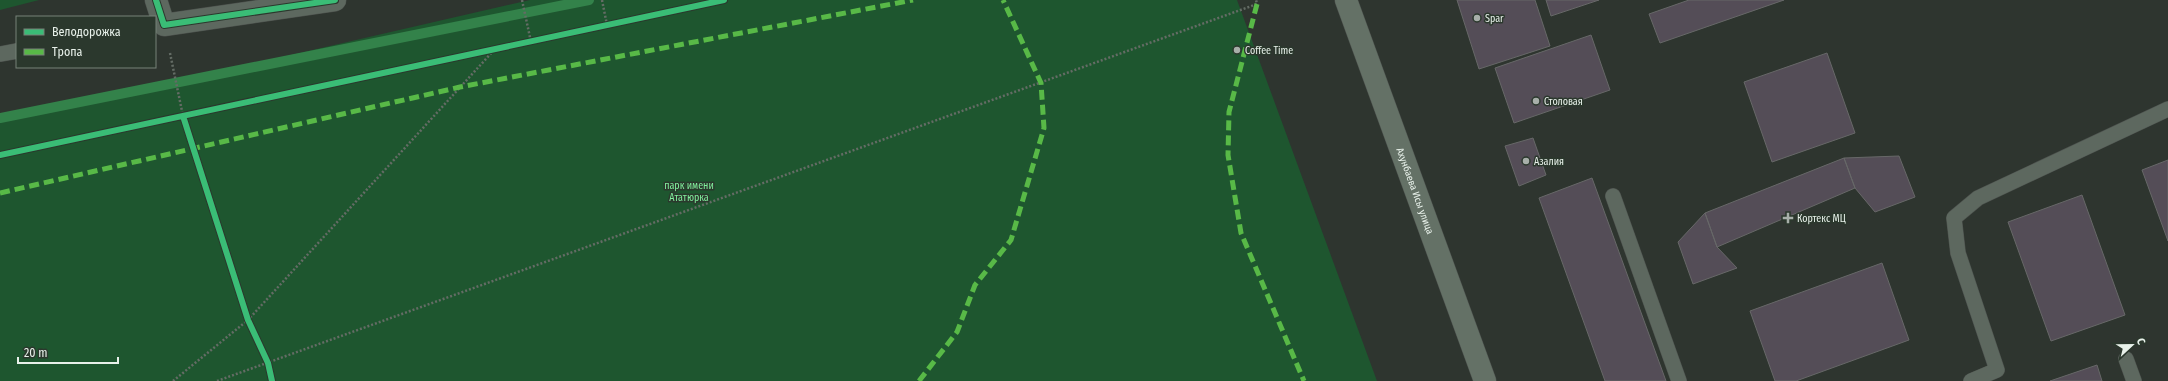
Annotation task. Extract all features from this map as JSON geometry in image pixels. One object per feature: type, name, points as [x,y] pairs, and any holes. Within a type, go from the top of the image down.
[{"type":"main road","name":"Ахунбаева Исы улица","points":[[1346,0],[1485,381]]},
{"type":"street","points":[[156,0],[160,25],[334,0]]},
{"type":"lane","points":[[0,54],[16,51]]},
{"type":"lane","points":[[1971,381],[1997,370],[1958,253],[1954,218],[1978,198],[2168,109]]},
{"type":"lane","points":[[1613,196],[1679,381]]},
{"type":"lane","points":[[2126,359],[2134,381]]},
{"type":"path","points":[[522,0],[531,42]]},
{"type":"path","points":[[602,0],[607,25]]},
{"type":"path","points":[[217,381],[269,366],[1257,4],[1256,0]]},
{"type":"path","points":[[600,27],[615,23]]},
{"type":"path","points":[[524,43],[538,40]]},
{"type":"path","points":[[479,52],[502,48]]},
{"type":"path","points":[[173,381],[248,320],[495,49]]},
{"type":"path","points":[[173,69],[184,119]]},
{"type":"path","points":[[175,118],[184,119],[191,114]]},
{"type":"path","points":[[246,313],[251,327]]},
{"type":"path","points":[[265,356],[269,366]]},
{"type":"green space","points":[[0,0],[39,0],[0,10]]},
{"type":"green space","name":"парк имени Ататюрка","points":[[530,0],[1237,0],[1377,381],[0,381],[0,122]]},
{"type":"building","points":[[1457,0],[1535,0],[1550,46],[1479,69]]},
{"type":"building","points":[[1546,0],[1599,0],[1551,16]]},
{"type":"building","points":[[1689,0],[1784,0],[1660,43],[1649,14]]},
{"type":"building","points":[[1591,35],[1610,90],[1514,123],[1495,68]]},
{"type":"building","points":[[1827,53],[1855,133],[1772,162],[1744,82]]},
{"type":"building","name":"Азалия","points":[[1533,138],[1546,175],[1519,186],[1505,146]]},
{"type":"building","points":[[1899,156],[1915,197],[1875,212],[1855,188],[1844,158]]},
{"type":"building","points":[[1844,158],[1855,188],[1717,247],[1705,213]]},
{"type":"building","points":[[2168,160],[2168,241],[2142,170]]},
{"type":"building","points":[[1592,178],[1666,381],[1605,381],[1539,198]]},
{"type":"building","points":[[2082,195],[2125,315],[2051,341],[2008,222]]},
{"type":"building","points":[[1705,213],[1717,247],[1737,268],[1693,284],[1678,242]]},
{"type":"building","points":[[1882,263],[1909,340],[1796,381],[1775,381],[1750,311]]},
{"type":"building","points":[[2097,365],[2102,381],[2050,381]]},
{"type":"waterway","points":[[0,118],[589,0]]},
{"type":"marked path","points":[[0,193],[460,87],[913,0]]},
{"type":"marked path","points":[[919,381],[957,332],[975,285],[1011,240],[1044,128],[1041,83],[1003,0]]},
{"type":"marked path","points":[[1257,4],[1229,112],[1228,155],[1241,233],[1304,381]]},
{"type":"cycle path","points":[[156,0],[164,25],[335,0]]},
{"type":"cycle path","points":[[0,155],[724,0]]},
{"type":"cycle path","points":[[183,116],[248,320],[268,363],[272,381]]},
{"type":"place","name":"Spar","points":[[1477,18]]},
{"type":"place","name":"Coffee Time","points":[[1237,50]]},
{"type":"place","name":"Столовая","points":[[1536,101]]},
{"type":"place","name":"Азалия","points":[[1526,161]]},
{"type":"place","name":"Кортекс МЦ","points":[[1788,218]]}]
